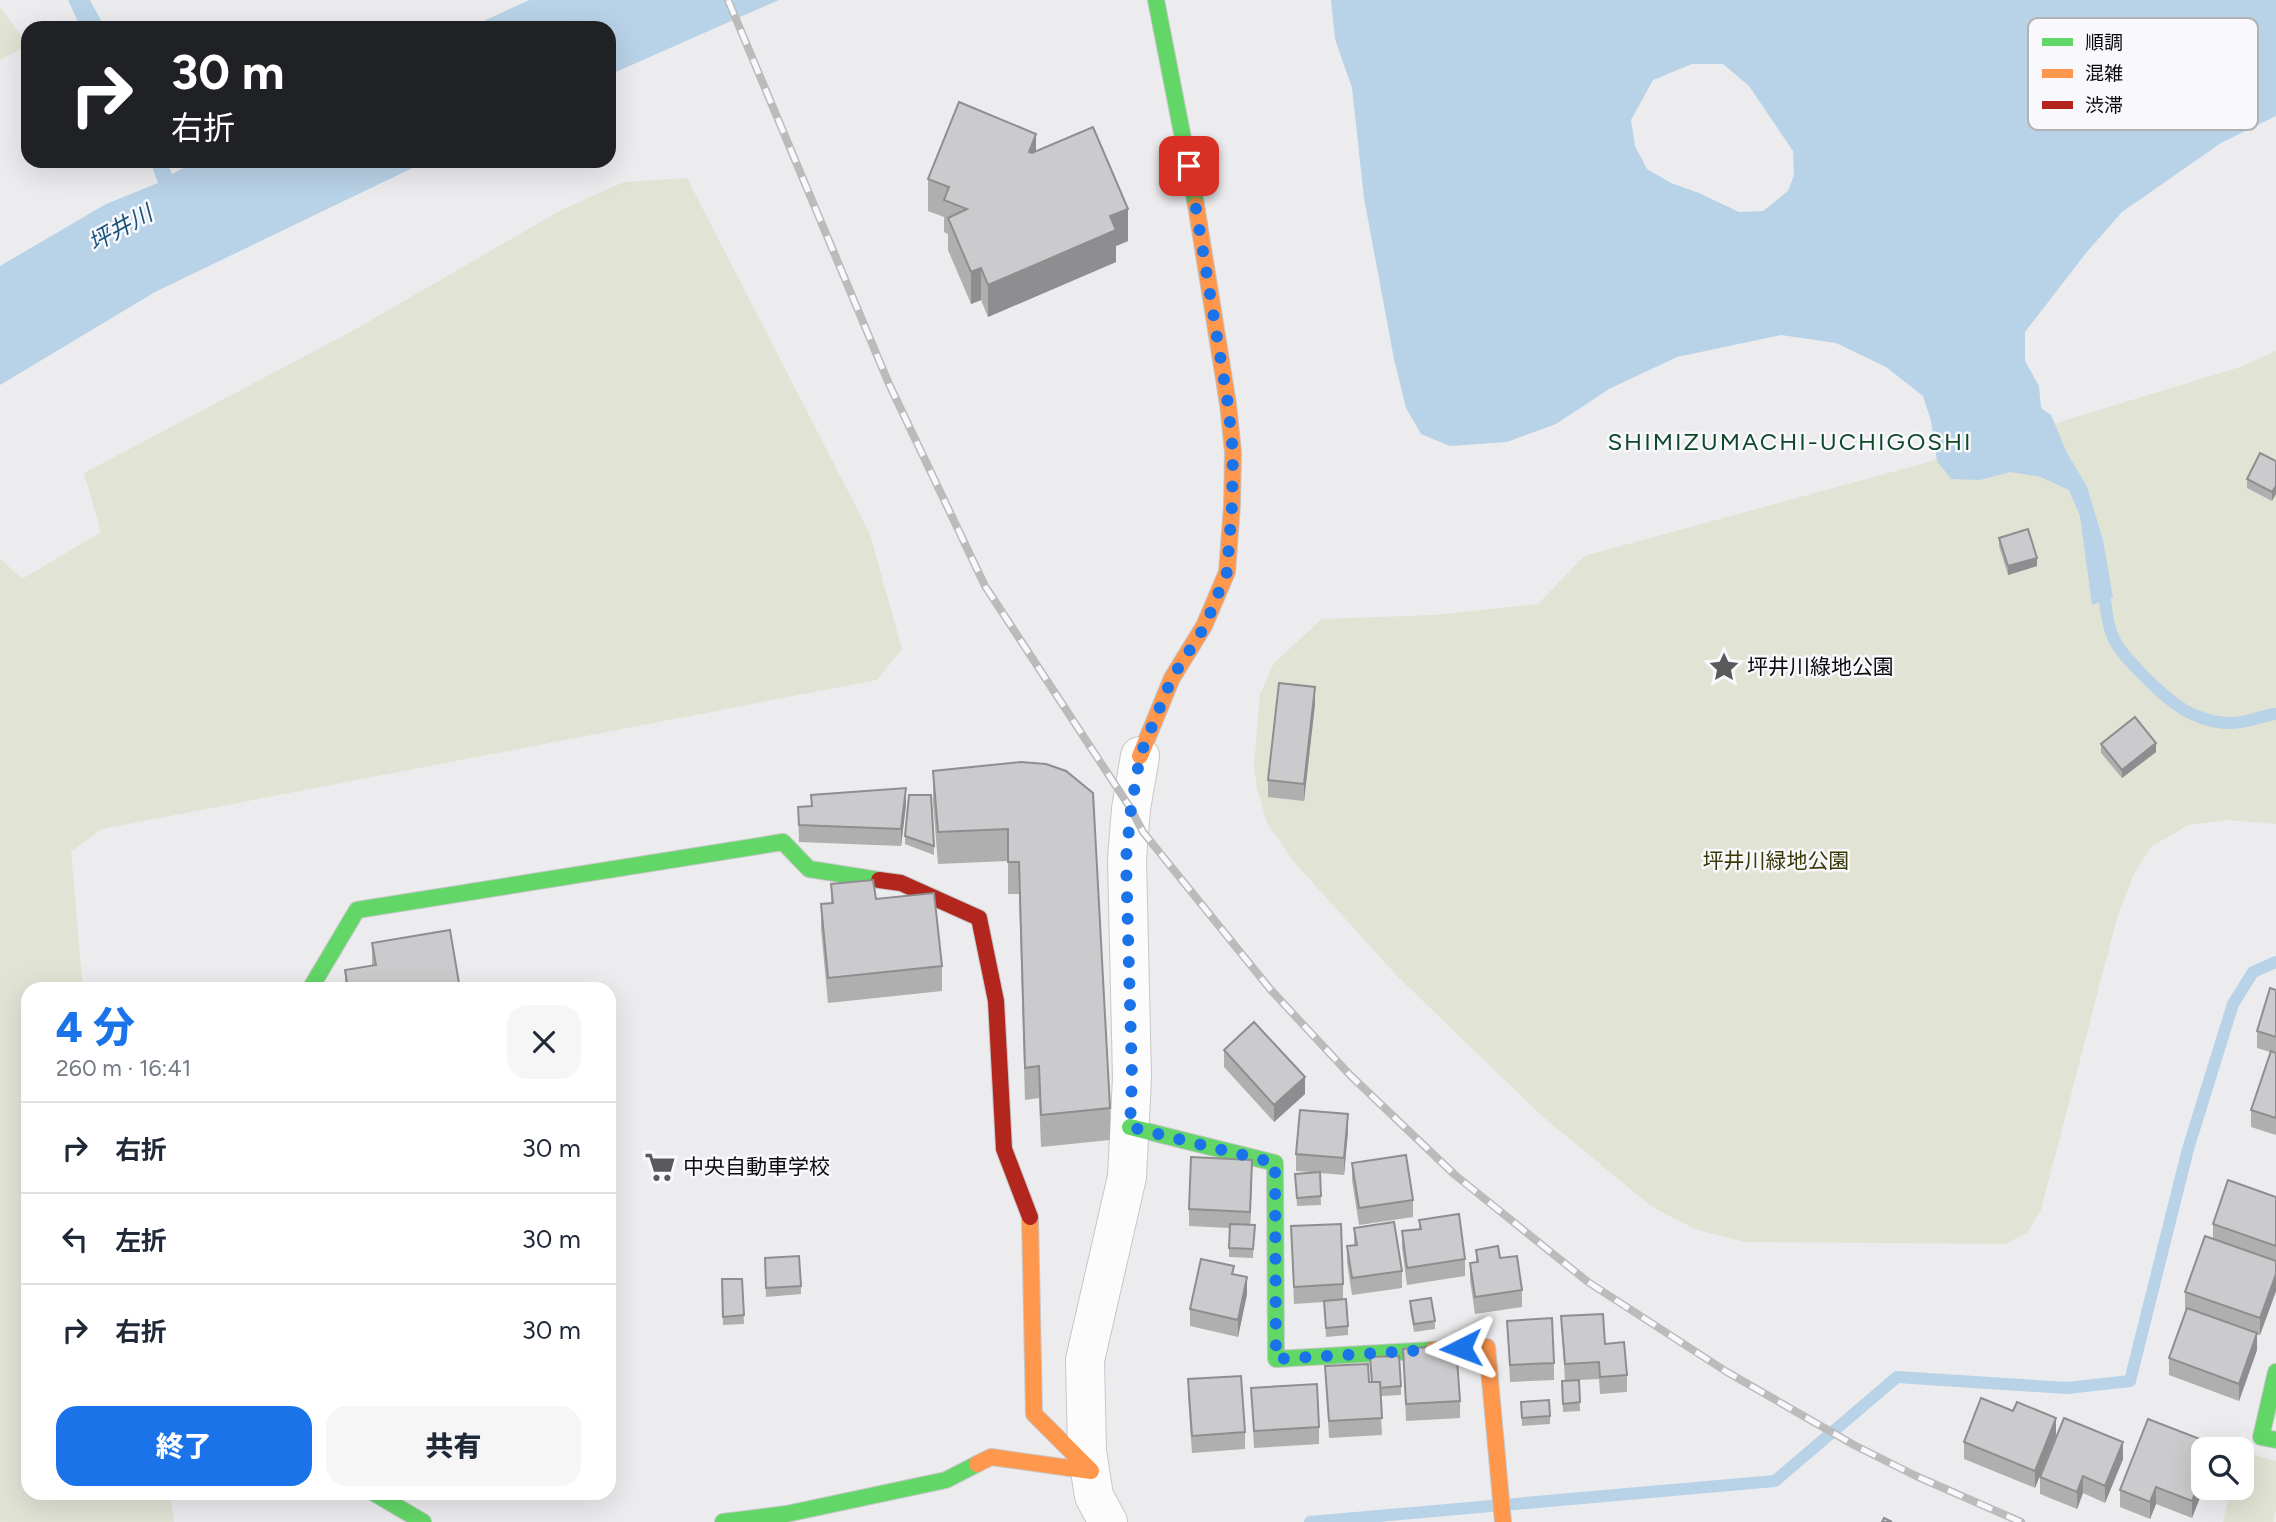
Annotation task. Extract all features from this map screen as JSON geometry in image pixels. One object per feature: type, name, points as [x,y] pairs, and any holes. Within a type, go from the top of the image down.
[{"type":"street","points":[[1098,1496],[1087,1451],[1086,1360],[1127,1177],[1132,1078],[1126,859],[1131,809],[1140,756],[1172,678],[1205,626],[1227,572],[1232,505],[1233,452],[1228,404],[1199,221],[1156,0]]},
{"type":"street","points":[[314,982],[357,910],[783,842],[809,869],[901,883],[979,918],[996,1000],[1004,1149],[1030,1215],[1034,1414],[1098,1496]]},
{"type":"street","points":[[1130,1127],[1275,1163],[1276,1359],[1487,1347],[1502,1519]]},
{"type":"street","points":[[2276,1372],[2261,1437],[2276,1440]]},
{"type":"street","points":[[723,1522],[786,1514],[946,1480],[991,1457],[1098,1496]]},
{"type":"street","points":[[386,1500],[424,1522]]},
{"type":"green space","points":[[0,7],[21,36],[21,49],[0,60]]},
{"type":"green space","points":[[687,178],[870,534],[902,649],[877,680],[102,829],[71,852],[82,982],[21,982],[21,1500],[171,1500],[174,1522],[0,1522],[0,558],[22,579],[101,532],[84,473],[354,330],[561,210],[624,182]]},
{"type":"green space","name":"坪井川緑地公園","points":[[2276,351],[2276,824],[2227,820],[2188,825],[2151,847],[2134,874],[2118,914],[2041,1210],[2027,1233],[2005,1244],[1744,1242],[1695,1229],[1652,1207],[1542,1116],[1397,976],[1294,862],[1267,823],[1257,789],[1254,766],[1260,694],[1274,663],[1322,619],[1435,615],[1538,604],[1584,556],[1925,463],[2240,367]]},
{"type":"green space","points":[[2254,1455],[2276,1461],[2276,1510],[2273,1522],[2223,1522],[2228,1500],[2254,1500]]},
{"type":"water","points":[[68,0],[90,0],[101,21],[78,21]]},
{"type":"water","points":[[529,0],[779,0],[616,72],[616,21],[484,21]]},
{"type":"water","points":[[1331,0],[2276,0],[2276,116],[2258,125],[2258,18],[2028,18],[2028,130],[2247,130],[2221,143],[2122,212],[2086,253],[2025,332],[2025,361],[2039,386],[2041,408],[2051,415],[2066,451],[2087,487],[2103,540],[2113,597],[2092,605],[2080,516],[2069,490],[2041,477],[2010,472],[1980,480],[1951,479],[1937,461],[1931,421],[1923,396],[1886,367],[1836,343],[1781,335],[1677,357],[1609,389],[1556,424],[1507,442],[1450,446],[1421,434],[1406,408],[1394,359],[1364,198],[1352,88],[1335,39]],"holes":[[[1692,64],[1723,64],[1749,86],[1793,151],[1794,175],[1788,191],[1763,211],[1739,212],[1671,183],[1647,169],[1635,146],[1631,120],[1653,80]]]},
{"type":"water","name":"坪井川","points":[[153,168],[169,168],[172,174],[184,168],[412,168],[155,292],[0,385],[0,266],[106,204],[158,183]]},
{"type":"building","points":[[959,102],[1036,134],[1029,152],[1032,153],[1093,127],[1128,209],[1110,216],[1116,230],[988,285],[981,268],[971,272],[948,218],[967,209],[944,200],[949,187],[928,179]]},
{"type":"building","points":[[2260,453],[2276,461],[2276,486],[2272,492],[2247,479]]},
{"type":"building","points":[[2028,529],[2037,558],[2008,566],[1999,538]]},
{"type":"building","points":[[1279,683],[1315,687],[1304,784],[1268,780]]},
{"type":"building","points":[[2135,717],[2156,743],[2122,770],[2101,744]]},
{"type":"building","points":[[1021,762],[1046,764],[1066,771],[1093,793],[1110,1108],[1041,1115],[1039,1066],[1025,1068],[1019,862],[1008,862],[1008,829],[938,832],[933,771]]},
{"type":"building","points":[[906,788],[901,829],[799,825],[798,807],[812,806],[811,795]]},
{"type":"building","points":[[909,795],[931,795],[934,846],[905,836]]},
{"type":"building","points":[[873,880],[876,899],[934,893],[942,966],[828,978],[821,904],[833,903],[831,884]]},
{"type":"building","points":[[450,930],[459,982],[347,982],[345,970],[376,965],[372,943]]},
{"type":"building","points":[[2270,988],[2276,990],[2276,1037],[2257,1031]]},
{"type":"building","points":[[1254,1022],[1305,1077],[1274,1105],[1224,1050]]},
{"type":"building","points":[[2271,1051],[2276,1053],[2276,1118],[2251,1110]]},
{"type":"building","points":[[1300,1110],[1348,1114],[1344,1158],[1296,1154]]},
{"type":"building","points":[[1406,1155],[1413,1200],[1359,1208],[1352,1163]]},
{"type":"building","points":[[1191,1157],[1252,1160],[1250,1212],[1189,1209]]},
{"type":"building","points":[[1320,1172],[1321,1196],[1297,1198],[1295,1174]]},
{"type":"building","points":[[2228,1180],[2276,1197],[2276,1246],[2213,1224]]},
{"type":"building","points":[[1459,1214],[1465,1259],[1407,1268],[1402,1231],[1421,1229],[1419,1220]]},
{"type":"building","points":[[1394,1222],[1402,1271],[1352,1278],[1347,1246],[1357,1245],[1354,1228]]},
{"type":"building","points":[[1230,1224],[1255,1225],[1253,1249],[1229,1248]]},
{"type":"building","points":[[1341,1224],[1343,1284],[1294,1287],[1291,1226]]},
{"type":"building","points":[[2205,1236],[2276,1261],[2276,1274],[2260,1318],[2185,1292]]},
{"type":"building","points":[[1498,1246],[1500,1258],[1517,1256],[1522,1290],[1475,1297],[1470,1263],[1478,1262],[1476,1250]]},
{"type":"building","points":[[799,1256],[801,1286],[766,1288],[765,1258]]},
{"type":"building","points":[[1201,1259],[1234,1266],[1232,1274],[1247,1277],[1238,1320],[1190,1309]]},
{"type":"building","points":[[722,1279],[742,1279],[744,1315],[723,1317]]},
{"type":"building","points":[[1431,1298],[1435,1321],[1414,1324],[1410,1301]]},
{"type":"building","points":[[1346,1299],[1348,1326],[1326,1328],[1324,1301]]},
{"type":"building","points":[[2187,1308],[2257,1333],[2239,1384],[2169,1358]]},
{"type":"building","points":[[1603,1314],[1605,1344],[1624,1342],[1627,1375],[1600,1377],[1599,1362],[1565,1364],[1561,1316]]},
{"type":"building","points":[[1552,1318],[1554,1363],[1510,1365],[1507,1321]]},
{"type":"building","points":[[1456,1345],[1460,1401],[1406,1404],[1403,1349]]},
{"type":"building","points":[[1399,1356],[1401,1386],[1380,1388],[1380,1382],[1372,1382],[1370,1357]]},
{"type":"building","points":[[1368,1364],[1369,1382],[1380,1382],[1382,1418],[1329,1421],[1325,1366]]},
{"type":"building","points":[[1241,1376],[1245,1432],[1192,1436],[1188,1379]]},
{"type":"building","points":[[1579,1380],[1580,1402],[1563,1404],[1562,1381]]},
{"type":"building","points":[[1317,1384],[1319,1427],[1254,1431],[1251,1388]]},
{"type":"building","points":[[1981,1398],[2013,1411],[2017,1402],[2056,1418],[2035,1471],[1964,1442]]},
{"type":"building","points":[[1549,1400],[1550,1416],[1522,1418],[1521,1402]]},
{"type":"building","points":[[2064,1418],[2123,1442],[2105,1486],[2083,1476],[2077,1492],[2040,1477]]},
{"type":"building","points":[[2148,1419],[2195,1437],[2191,1437],[2192,1501],[2156,1487],[2150,1502],[2120,1490]]},
{"type":"waterway","points":[[2103,584],[2108,622],[2120,650],[2170,700],[2195,715],[2222,723],[2276,714]]},
{"type":"waterway","points":[[1310,1522],[1775,1481],[1897,1377],[2067,1388],[2130,1381],[2188,1149],[2233,1004],[2253,972],[2276,962]]},
{"type":"railway","points":[[728,0],[889,384],[985,586],[1131,809],[1143,832],[1270,989],[1350,1075],[1455,1175],[1588,1282],[1727,1372],[1854,1445],[1916,1476],[2021,1522]]},
{"type":"traffic: fast","points":[[1156,0],[1196,205]]},
{"type":"traffic: fast","points":[[314,982],[357,910],[783,842],[809,869],[879,880]]},
{"type":"traffic: fast","points":[[1130,1127],[1275,1163],[1276,1359],[1433,1350]]},
{"type":"traffic: fast","points":[[2276,1372],[2261,1437],[2276,1440]]},
{"type":"traffic: fast","points":[[723,1522],[786,1514],[946,1480],[977,1464]]},
{"type":"traffic: fast","points":[[386,1500],[423,1522]]},
{"type":"traffic: slow","points":[[1140,756],[1172,678],[1204,626],[1227,572],[1233,452],[1228,404],[1196,205]]},
{"type":"traffic: slow","points":[[977,1464],[991,1457],[1091,1471],[1034,1414],[1030,1217]]},
{"type":"traffic: slow","points":[[1433,1350],[1487,1347],[1503,1522]]},
{"type":"traffic: jam","points":[[879,880],[901,883],[979,918],[996,1001],[1004,1149],[1030,1217]]},
{"type":"place","name":"坪井川綠地公園","points":[[1724,667]]},
{"type":"place","name":"中央自動車学校","points":[[660,1167]]},
{"type":"district","name":"SHIMIZUMACHI-UCHIGOSHI","points":[[1790,442]]},
{"type":"route","points":[[1189,166],[1228,404],[1233,452],[1232,505],[1227,572],[1205,626],[1172,678],[1148,736],[1140,756],[1131,809],[1126,859],[1132,1078],[1130,1127],[1275,1163],[1276,1359],[1461,1348]]}]
